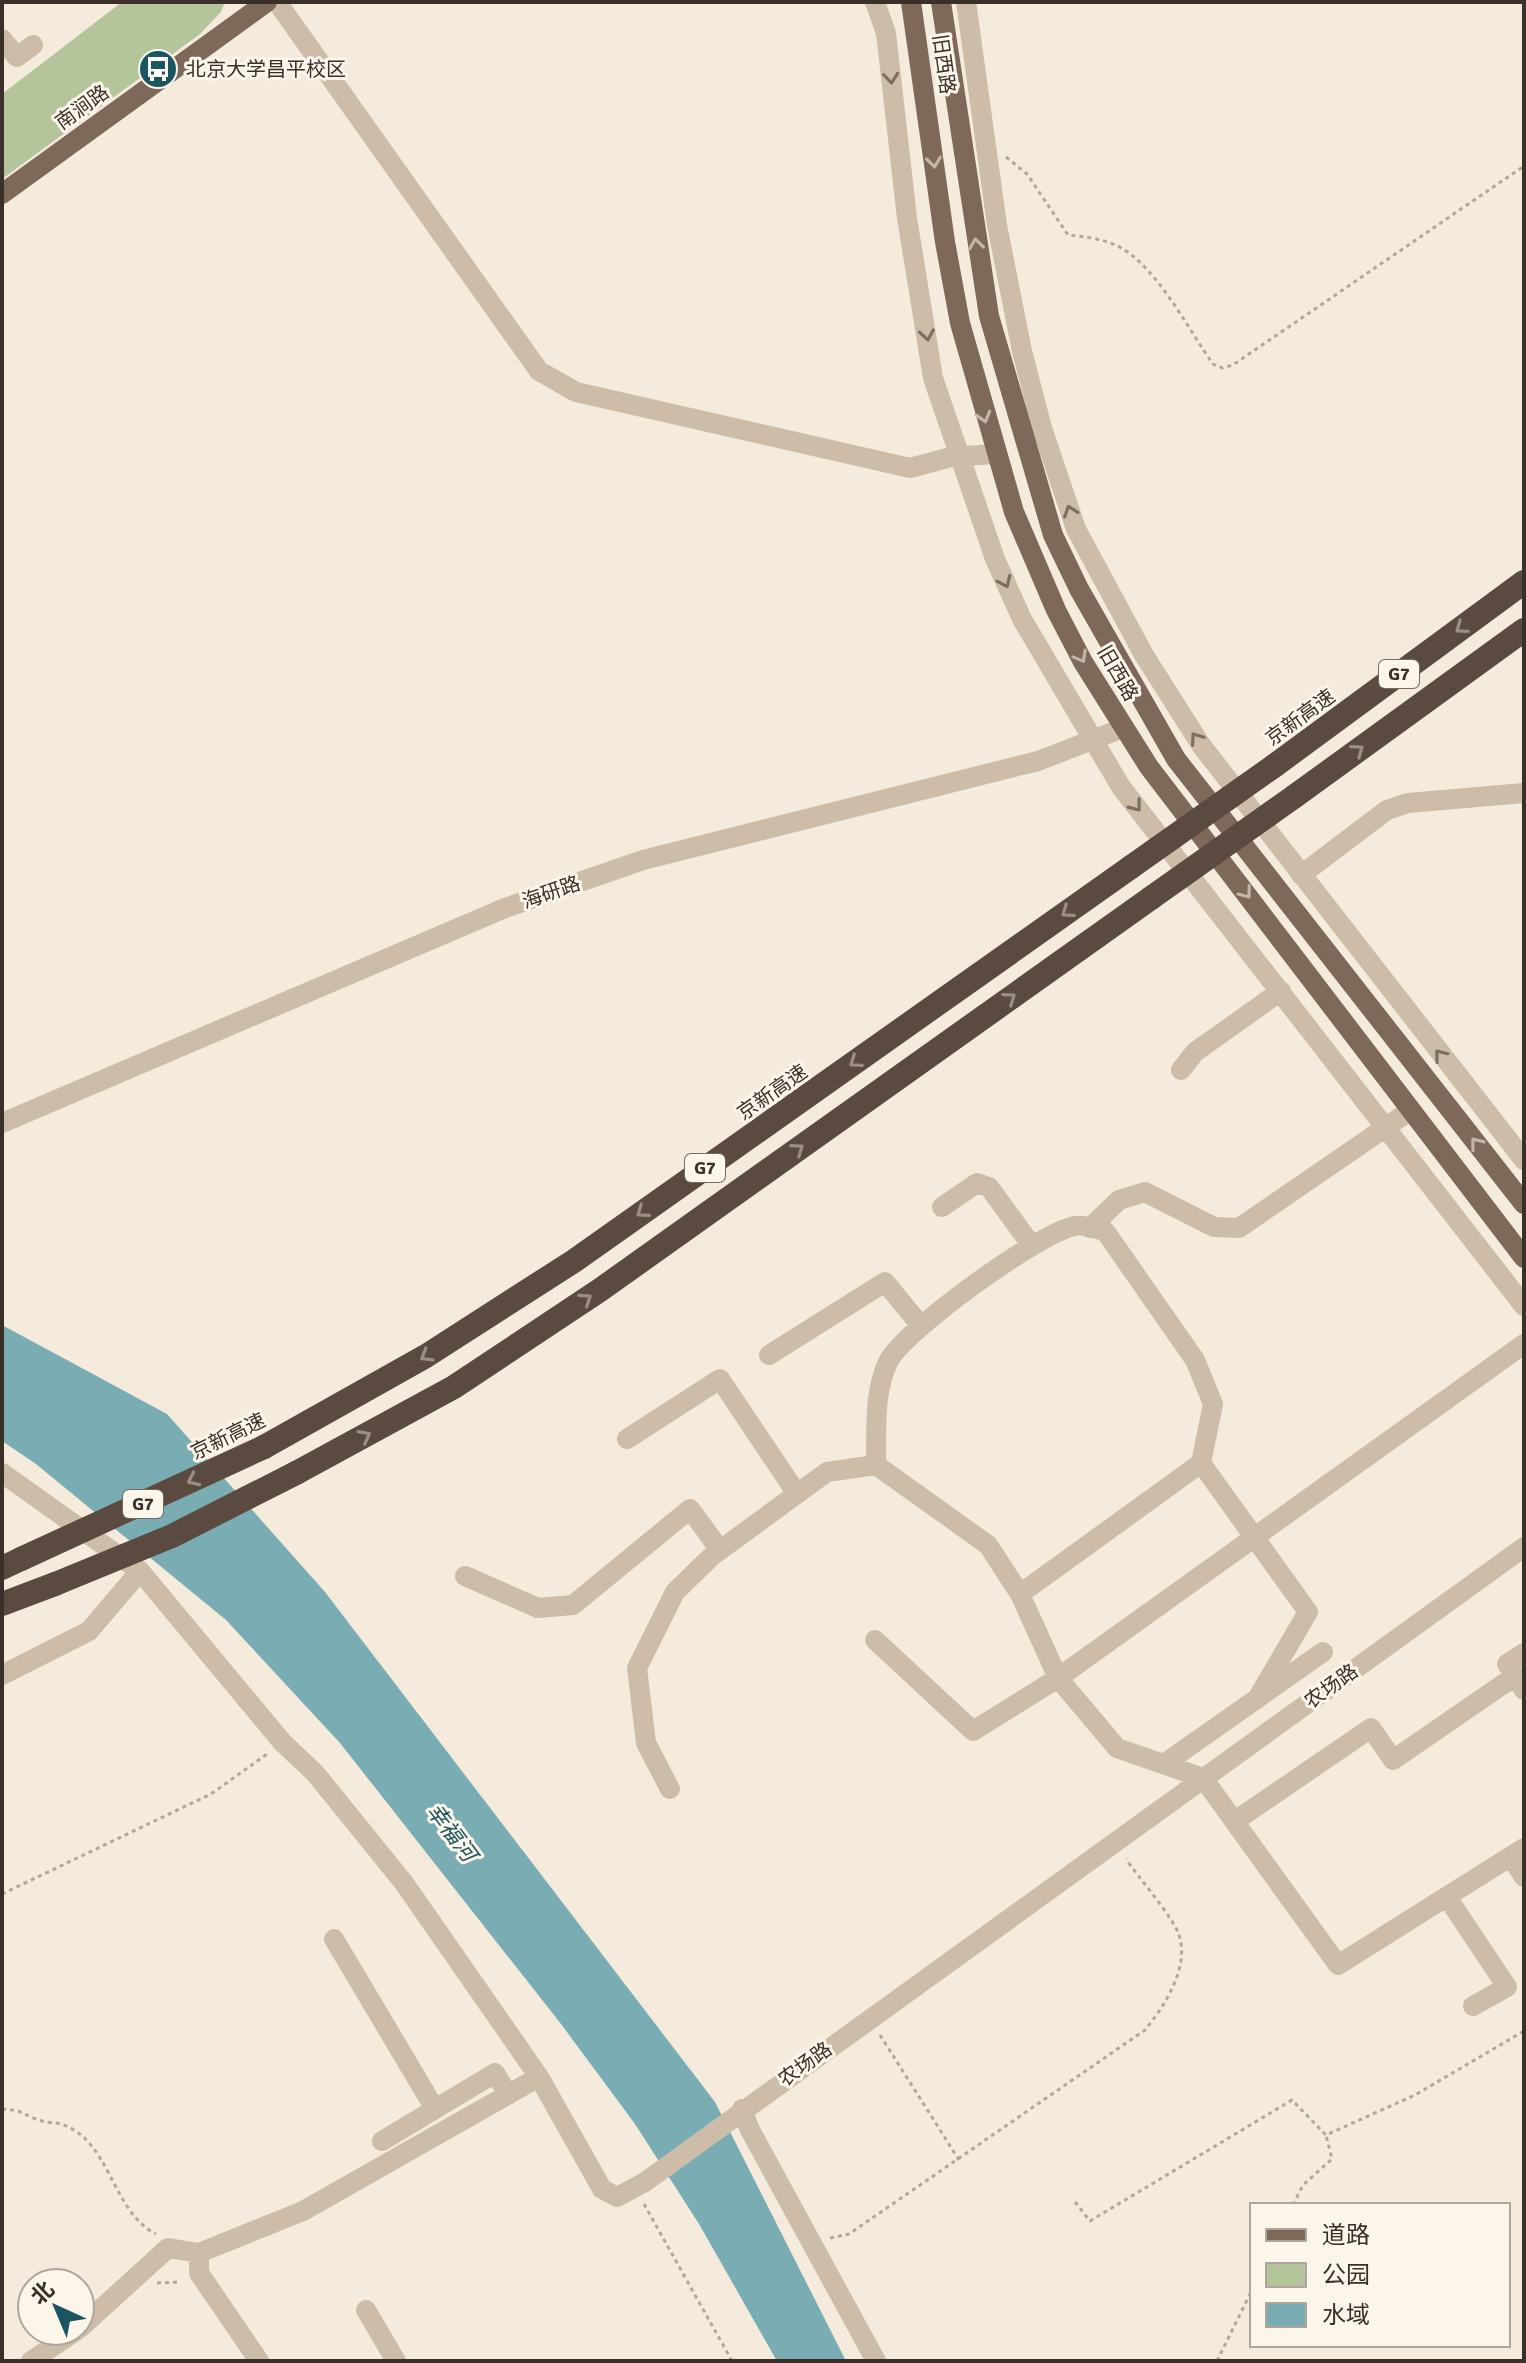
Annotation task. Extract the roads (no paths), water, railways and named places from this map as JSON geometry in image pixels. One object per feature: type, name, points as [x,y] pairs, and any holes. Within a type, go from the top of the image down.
[{"type":"highway","name":"京新高速","points":[[12,1563],[264,1447],[426,1356],[574,1261],[1274,766],[1524,582]]},
{"type":"highway","name":"G7","points":[[2,1604],[172,1536],[454,1387],[600,1290],[1524,630]]},
{"type":"main road","name":"南涧路","points":[[2,194],[267,2]]},
{"type":"main road","name":"旧西路","points":[[911,2],[945,242],[960,323],[995,454],[1031,559],[1083,662],[1123,728],[1524,1258]]},
{"type":"main road","name":"旧西路","points":[[941,2],[989,316],[1049,523],[1079,589],[1176,759],[1524,1204]]},
{"type":"street","points":[[277,2],[539,371],[576,392],[910,468],[958,456],[995,454]]},
{"type":"street","points":[[875,2],[886,33],[907,218],[933,378],[958,456],[1022,619],[1121,787],[1524,1306]]},
{"type":"street","points":[[966,2],[987,151],[1022,351],[1042,428],[1076,529],[1173,704],[1301,875],[1524,1160]]},
{"type":"street","points":[[2,39],[17,57],[33,45]]},
{"type":"street","name":"海研路","points":[[2,1123],[505,908],[643,860],[1038,761],[1123,728]]},
{"type":"street","points":[[1301,875],[1387,810],[1408,803],[1524,793]]},
{"type":"street","points":[[1181,1070],[1195,1052],[1281,991]]},
{"type":"street","points":[[1090,1228],[1119,1200],[1145,1192],[1214,1227],[1239,1228],[1411,1110]]},
{"type":"street","points":[[942,1207],[977,1183],[989,1187],[1032,1246]]},
{"type":"street","points":[[876,1465],[877,1391],[890,1359],[921,1326],[1032,1246],[1077,1225],[1105,1231],[1195,1360],[1213,1404],[1201,1463],[1020,1594]]},
{"type":"street","points":[[769,1355],[885,1282],[921,1326]]},
{"type":"street","points":[[875,1640],[973,1731],[1058,1678],[1524,1344]]},
{"type":"street","points":[[627,1439],[720,1379],[797,1494]]},
{"type":"street","points":[[1201,1463],[1308,1612],[1257,1699]]},
{"type":"street","points":[[670,1789],[646,1743],[637,1668],[675,1592],[720,1550],[827,1472],[876,1465],[988,1545],[1020,1594],[1058,1678],[1117,1748],[1203,1778],[1338,1965],[1517,1853],[1524,1877]]},
{"type":"street","points":[[2,1473],[140,1571],[283,1743],[315,1773],[404,1883],[539,2077],[303,2211],[199,2263]]},
{"type":"street","points":[[465,1576],[538,1608],[573,1605],[690,1509],[720,1550]]},
{"type":"street","name":"农场路","points":[[539,2077],[602,2189],[617,2197],[640,2184],[1524,1547]]},
{"type":"street","points":[[2,1675],[89,1631],[140,1571]]},
{"type":"street","points":[[1164,1764],[1323,1652]]},
{"type":"street","points":[[1235,1821],[1371,1728],[1393,1760],[1520,1683],[1507,1664],[1524,1653]]},
{"type":"street","points":[[1447,1897],[1507,1987],[1473,2006]]},
{"type":"street","points":[[334,1939],[435,2109]]},
{"type":"street","points":[[382,2141],[495,2073],[508,2095]]},
{"type":"street","points":[[739,2111],[876,2361]]},
{"type":"street","points":[[96,2314],[168,2248],[199,2263],[259,2361]]},
{"type":"street","points":[[366,2310],[396,2361]]},
{"type":"street","points":[[31,2361],[52,2347]]},
{"type":"water","name":"幸福河","points":[[2,1325],[167,1414],[325,1592],[715,2102],[846,2361],[777,2361],[699,2224],[635,2124],[561,2024],[340,1743],[226,1620],[36,1464],[2,1441]]},
{"type":"place","name":"北京大学昌平校区","points":[[158,69]]}]
